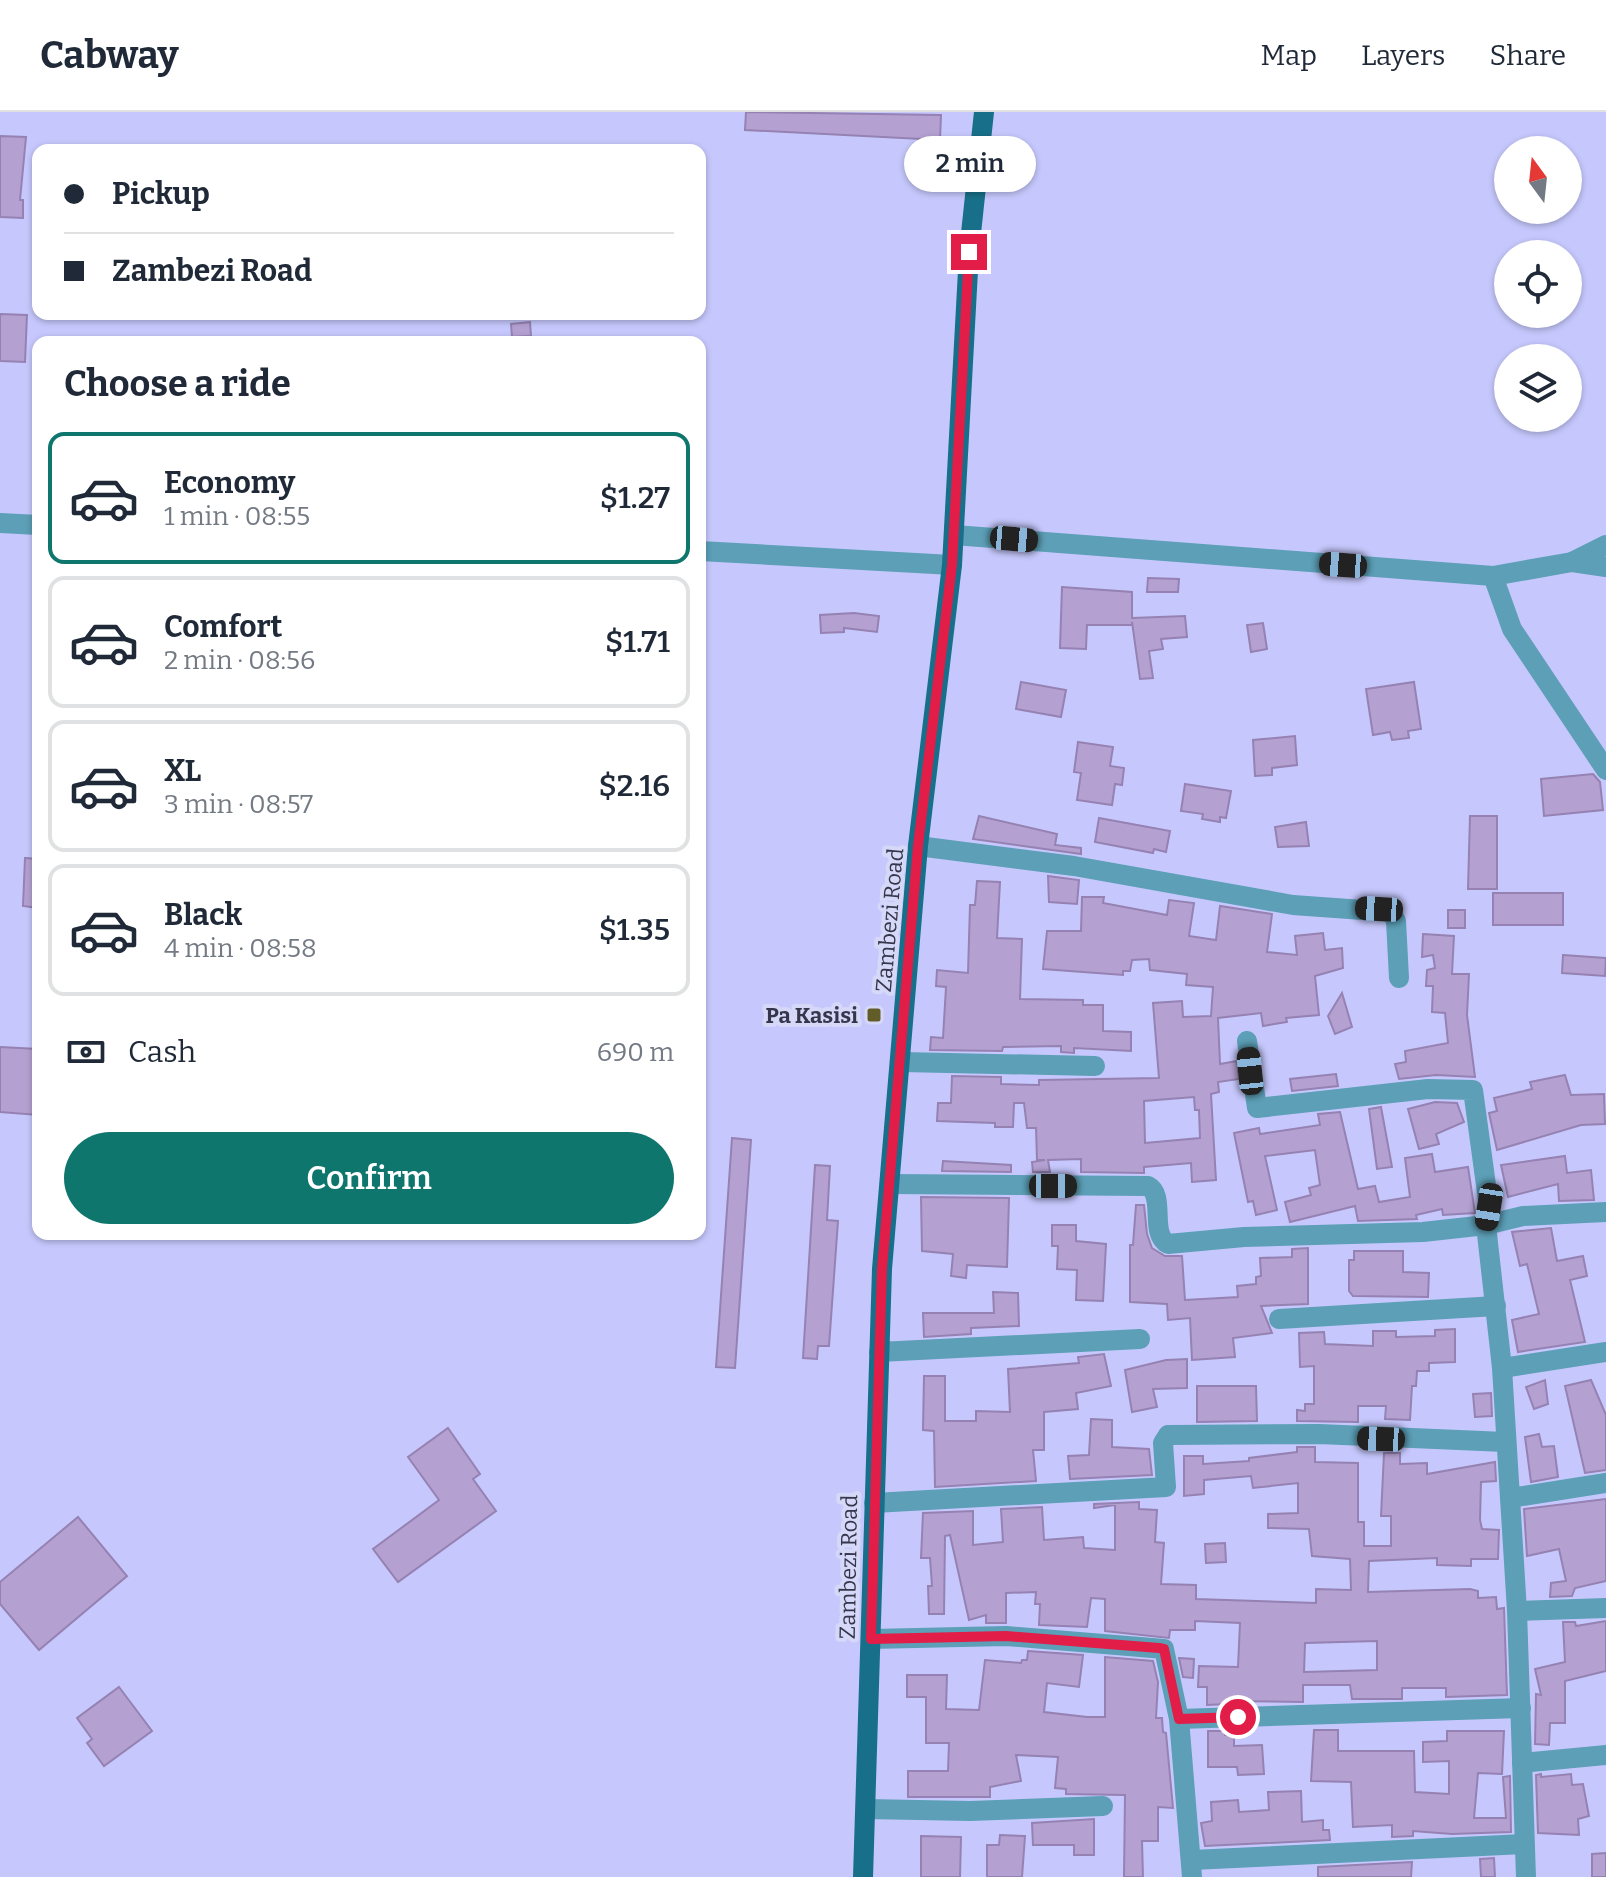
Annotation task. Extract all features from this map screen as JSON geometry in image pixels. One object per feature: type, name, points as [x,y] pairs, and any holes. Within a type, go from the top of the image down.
[{"type":"main road","name":"Zambezi Road","points":[[863,1877],[879,1352],[890,1184],[918,846],[952,565],[969,252],[984,112]]},
{"type":"street","points":[[0,523],[32,525]]},
{"type":"street","points":[[954,535],[1493,576],[1572,562],[1606,545]]},
{"type":"street","points":[[706,551],[952,565]]},
{"type":"street","points":[[1572,562],[1606,567]]},
{"type":"street","points":[[1493,576],[1512,629],[1606,770]]},
{"type":"street","points":[[918,846],[1116,872],[1293,905],[1391,912],[1396,921],[1399,978]]},
{"type":"street","points":[[1247,1041],[1257,1108],[1428,1089],[1473,1090],[1489,1207],[1486,1225],[1502,1368],[1517,1611],[1526,1877]]},
{"type":"street","points":[[901,1062],[1095,1066]]},
{"type":"street","points":[[890,1184],[1148,1186],[1155,1192],[1160,1237],[1168,1244],[1486,1225],[1523,1216],[1606,1212]]},
{"type":"street","points":[[1279,1319],[1496,1306]]},
{"type":"street","points":[[879,1352],[1140,1339]]},
{"type":"street","points":[[1502,1368],[1606,1352]]},
{"type":"street","points":[[874,1503],[1166,1487],[1163,1443],[1168,1435],[1319,1434],[1505,1442]]},
{"type":"street","points":[[1510,1498],[1606,1483]]},
{"type":"street","points":[[1517,1611],[1606,1608]]},
{"type":"street","points":[[871,1639],[1006,1636],[1164,1649],[1179,1719],[1192,1869],[1524,1844]]},
{"type":"street","points":[[1179,1719],[1521,1708]]},
{"type":"street","points":[[1522,1763],[1606,1755]]},
{"type":"street","points":[[866,1809],[970,1811],[1103,1806]]},
{"type":"building","points":[[746,112],[941,115],[940,140],[745,130]]},
{"type":"building","points":[[0,136],[26,137],[20,200],[23,200],[23,218],[0,217]]},
{"type":"building","points":[[0,314],[27,315],[25,362],[0,361]]},
{"type":"building","points":[[530,322],[531,336],[512,336],[511,324]]},
{"type":"building","points":[[1148,578],[1179,579],[1178,592],[1147,592]]},
{"type":"building","points":[[1062,587],[1132,592],[1132,618],[1185,616],[1187,637],[1161,639],[1163,649],[1149,651],[1153,678],[1140,679],[1132,622],[1132,625],[1087,625],[1086,649],[1060,648]]},
{"type":"building","points":[[854,613],[879,616],[877,632],[844,628],[844,632],[821,633],[820,615]]},
{"type":"building","points":[[1263,623],[1267,649],[1251,652],[1247,625]]},
{"type":"building","points":[[1021,682],[1066,690],[1061,717],[1016,709]]},
{"type":"building","points":[[1414,682],[1421,729],[1408,731],[1409,738],[1392,740],[1390,732],[1373,735],[1366,689]]},
{"type":"building","points":[[1295,736],[1297,765],[1272,768],[1272,775],[1255,776],[1253,740]]},
{"type":"building","points":[[1078,742],[1113,747],[1110,766],[1124,768],[1122,785],[1115,784],[1112,805],[1077,800],[1081,773],[1074,772]]},
{"type":"building","points":[[1593,774],[1600,782],[1603,810],[1544,816],[1541,779]]},
{"type":"building","points":[[1185,784],[1231,791],[1226,818],[1220,817],[1220,822],[1202,819],[1203,814],[1181,811]]},
{"type":"building","points":[[979,816],[1057,834],[1055,845],[1081,848],[1081,854],[973,839]]},
{"type":"building","points":[[1470,816],[1497,816],[1497,889],[1468,889]]},
{"type":"building","points":[[1099,818],[1170,831],[1166,852],[1154,849],[1153,853],[1095,842]]},
{"type":"building","points":[[1306,822],[1309,846],[1278,847],[1275,827]]},
{"type":"building","points":[[25,858],[32,859],[32,907],[23,906]]},
{"type":"building","points":[[1048,876],[1079,880],[1077,904],[1049,902]]},
{"type":"building","points":[[977,881],[1000,882],[997,938],[1022,939],[1020,999],[1083,1000],[1083,1005],[1103,1005],[1103,1031],[1131,1032],[1131,1051],[1074,1048],[1074,1053],[1061,1052],[1061,1046],[1003,1047],[1002,1051],[930,1050],[931,1037],[943,1038],[946,987],[936,986],[937,970],[968,973],[970,905],[975,905]]},
{"type":"building","points":[[1493,893],[1563,893],[1563,925],[1493,925]]},
{"type":"building","points":[[1082,897],[1104,897],[1103,903],[1167,915],[1169,900],[1194,903],[1189,936],[1216,940],[1220,906],[1272,914],[1267,952],[1297,955],[1295,936],[1323,933],[1325,950],[1342,948],[1343,968],[1315,976],[1319,1015],[1286,1018],[1287,1022],[1263,1026],[1261,1013],[1218,1018],[1220,1064],[1237,1061],[1239,1079],[1218,1082],[1219,1092],[1211,1094],[1216,1180],[1192,1182],[1191,1163],[1144,1167],[1144,1173],[1081,1172],[1081,1159],[1048,1160],[1050,1172],[1033,1172],[1032,1162],[1045,1160],[1037,1160],[1036,1128],[1027,1128],[1024,1103],[1014,1103],[1013,1127],[995,1127],[995,1123],[937,1121],[938,1103],[951,1103],[952,1076],[1001,1077],[1001,1084],[1039,1085],[1039,1080],[1159,1078],[1153,1003],[1182,1001],[1183,1017],[1211,1016],[1213,987],[1186,985],[1187,974],[1150,970],[1149,959],[1132,960],[1130,971],[1123,971],[1123,975],[1043,969],[1047,931],[1081,931]],"holes":[[[1194,1097],[1195,1110],[1199,1110],[1200,1138],[1145,1143],[1144,1101]]]},
{"type":"building","points":[[1448,910],[1465,910],[1465,928],[1448,928]]},
{"type":"building","points":[[1423,934],[1454,936],[1452,974],[1469,974],[1467,1015],[1475,1077],[1436,1075],[1399,1079],[1395,1064],[1406,1062],[1405,1051],[1448,1043],[1445,1013],[1432,1012],[1433,986],[1426,986],[1427,970],[1435,968],[1433,955],[1422,957]]},
{"type":"building","points":[[1563,955],[1606,958],[1605,976],[1562,973]]},
{"type":"building","points":[[1342,993],[1352,1027],[1335,1034],[1328,1016]]},
{"type":"building","points":[[0,1047],[32,1049],[32,1115],[0,1112]]},
{"type":"building","points":[[1336,1074],[1338,1086],[1292,1091],[1290,1079]]},
{"type":"building","points":[[1565,1075],[1571,1095],[1604,1094],[1605,1124],[1581,1125],[1497,1150],[1489,1113],[1497,1111],[1494,1098],[1532,1089],[1530,1082]]},
{"type":"building","points":[[1435,1102],[1457,1103],[1464,1122],[1436,1134],[1439,1144],[1419,1149],[1408,1109]]},
{"type":"building","points":[[1381,1107],[1392,1167],[1377,1169],[1369,1109]]},
{"type":"building","points":[[1340,1112],[1358,1189],[1375,1186],[1379,1202],[1410,1197],[1405,1158],[1432,1154],[1435,1172],[1468,1167],[1475,1213],[1443,1215],[1442,1209],[1416,1215],[1417,1219],[1358,1221],[1355,1206],[1290,1222],[1285,1202],[1311,1195],[1309,1188],[1320,1185],[1315,1150],[1265,1156],[1277,1210],[1256,1215],[1253,1201],[1248,1202],[1234,1133],[1259,1128],[1260,1134],[1320,1125],[1318,1114]]},
{"type":"building","points":[[732,1138],[751,1140],[735,1368],[716,1367]]},
{"type":"building","points":[[1565,1156],[1567,1173],[1591,1170],[1594,1200],[1559,1201],[1558,1184],[1508,1197],[1501,1165]]},
{"type":"building","points":[[943,1161],[1011,1165],[1011,1172],[942,1171]]},
{"type":"building","points":[[815,1165],[830,1166],[827,1220],[838,1221],[829,1346],[818,1346],[817,1359],[803,1358]]},
{"type":"building","points":[[921,1197],[1009,1198],[1007,1267],[967,1265],[966,1278],[951,1276],[953,1254],[922,1251]]},
{"type":"building","points":[[1136,1205],[1144,1205],[1152,1248],[1165,1256],[1182,1256],[1185,1300],[1238,1297],[1237,1286],[1256,1284],[1256,1277],[1261,1276],[1260,1258],[1292,1257],[1292,1249],[1308,1248],[1308,1304],[1261,1306],[1272,1333],[1233,1338],[1235,1357],[1192,1360],[1190,1318],[1168,1320],[1167,1304],[1130,1302],[1130,1245],[1133,1245]]},
{"type":"building","points":[[1052,1225],[1076,1225],[1076,1241],[1106,1244],[1103,1301],[1076,1300],[1077,1270],[1057,1269],[1058,1246],[1052,1246]]},
{"type":"building","points":[[1551,1228],[1557,1261],[1583,1256],[1587,1276],[1570,1280],[1585,1342],[1518,1352],[1512,1320],[1539,1314],[1527,1264],[1520,1266],[1512,1232]]},
{"type":"building","points":[[1354,1251],[1403,1251],[1403,1272],[1429,1273],[1428,1297],[1353,1296],[1349,1291],[1349,1260],[1354,1260]]},
{"type":"building","points":[[993,1292],[1018,1293],[1019,1326],[971,1328],[971,1334],[924,1337],[923,1313],[994,1313]]},
{"type":"building","points":[[1455,1329],[1455,1362],[1429,1363],[1429,1371],[1417,1371],[1416,1386],[1412,1386],[1410,1420],[1385,1419],[1386,1406],[1358,1406],[1358,1422],[1297,1421],[1297,1410],[1305,1411],[1305,1404],[1314,1404],[1314,1366],[1300,1367],[1299,1333],[1324,1332],[1325,1344],[1373,1346],[1373,1331],[1396,1331],[1396,1337],[1435,1336],[1435,1330]]},
{"type":"building","points":[[1104,1354],[1111,1386],[1076,1393],[1078,1409],[1044,1412],[1044,1450],[1033,1450],[1036,1481],[935,1487],[934,1431],[923,1430],[924,1376],[945,1376],[945,1421],[976,1421],[976,1411],[1010,1412],[1008,1369],[1079,1363],[1078,1357]]},
{"type":"building","points":[[1187,1359],[1187,1388],[1153,1389],[1157,1407],[1132,1412],[1125,1370],[1166,1360]]},
{"type":"building","points":[[1545,1380],[1548,1404],[1534,1409],[1526,1387]]},
{"type":"building","points":[[1591,1380],[1606,1415],[1606,1470],[1585,1473],[1565,1386]]},
{"type":"building","points":[[1197,1386],[1256,1386],[1257,1421],[1197,1422]]},
{"type":"building","points":[[1491,1393],[1492,1416],[1475,1417],[1473,1394]]},
{"type":"building","points":[[1091,1419],[1112,1420],[1112,1447],[1149,1449],[1152,1475],[1070,1479],[1068,1456],[1089,1455]]},
{"type":"building","points":[[448,1428],[480,1474],[473,1479],[496,1511],[398,1582],[373,1549],[439,1500],[408,1457]]},
{"type":"building","points":[[1539,1434],[1542,1447],[1554,1446],[1558,1477],[1531,1482],[1525,1437]]},
{"type":"building","points":[[1297,1447],[1315,1447],[1315,1462],[1358,1463],[1358,1522],[1364,1522],[1364,1546],[1391,1546],[1391,1516],[1381,1516],[1384,1453],[1400,1453],[1400,1464],[1427,1463],[1427,1474],[1495,1462],[1496,1481],[1481,1482],[1480,1520],[1482,1529],[1499,1530],[1498,1559],[1471,1559],[1471,1566],[1437,1565],[1437,1558],[1369,1561],[1368,1592],[1470,1589],[1478,1591],[1478,1598],[1496,1597],[1497,1609],[1504,1608],[1507,1695],[1446,1697],[1446,1688],[1402,1688],[1402,1699],[1352,1699],[1350,1685],[1303,1685],[1303,1702],[1226,1701],[1226,1704],[1207,1705],[1207,1687],[1198,1687],[1199,1666],[1238,1667],[1240,1623],[1195,1621],[1195,1630],[1170,1630],[1169,1638],[1105,1631],[1105,1599],[1091,1598],[1087,1627],[1039,1625],[1040,1604],[1035,1604],[1036,1592],[1006,1593],[1006,1623],[986,1623],[986,1615],[969,1620],[950,1535],[945,1536],[944,1614],[929,1614],[928,1586],[932,1586],[930,1558],[921,1558],[923,1513],[973,1511],[973,1545],[1003,1542],[1001,1509],[1042,1507],[1044,1540],[1083,1537],[1084,1548],[1115,1550],[1115,1505],[1094,1508],[1094,1504],[1139,1502],[1139,1509],[1157,1510],[1155,1542],[1164,1543],[1161,1584],[1196,1585],[1196,1599],[1316,1603],[1316,1589],[1351,1590],[1350,1559],[1312,1556],[1309,1529],[1268,1528],[1268,1514],[1298,1513],[1298,1483],[1253,1488],[1251,1476],[1204,1480],[1204,1494],[1184,1496],[1184,1456],[1203,1456],[1203,1464],[1249,1461],[1249,1458],[1297,1452]],"holes":[[[1377,1641],[1377,1670],[1304,1672],[1305,1643]]]},
{"type":"building","points":[[1606,1499],[1606,1581],[1575,1588],[1572,1596],[1550,1597],[1551,1583],[1566,1581],[1559,1549],[1527,1556],[1524,1509]]},
{"type":"building","points":[[78,1517],[127,1576],[39,1650],[0,1604],[0,1582]]},
{"type":"building","points":[[1225,1543],[1226,1562],[1206,1563],[1205,1544]]},
{"type":"building","points":[[1606,1621],[1606,1671],[1565,1681],[1565,1723],[1550,1723],[1549,1745],[1535,1744],[1536,1694],[1541,1695],[1535,1669],[1565,1662],[1563,1622],[1575,1622],[1576,1626]]},
{"type":"building","points":[[1028,1651],[1083,1655],[1079,1687],[1047,1683],[1044,1712],[1087,1717],[1105,1717],[1105,1657],[1153,1661],[1158,1682],[1156,1718],[1162,1718],[1163,1732],[1166,1733],[1173,1808],[1158,1807],[1158,1841],[1142,1841],[1143,1877],[1124,1877],[1125,1795],[1066,1794],[1066,1789],[1055,1788],[1058,1757],[1016,1755],[1021,1781],[990,1787],[990,1797],[908,1797],[908,1771],[948,1771],[949,1743],[926,1743],[926,1697],[907,1697],[907,1675],[947,1675],[946,1709],[979,1710],[985,1660],[1021,1663],[1027,1660]]},
{"type":"building","points":[[1179,1658],[1194,1659],[1193,1678],[1183,1677]]},
{"type":"building","points":[[119,1687],[152,1731],[104,1766],[87,1743],[92,1739],[77,1718]]},
{"type":"building","points":[[1314,1730],[1338,1730],[1338,1751],[1414,1751],[1415,1792],[1449,1794],[1449,1761],[1423,1762],[1423,1742],[1447,1741],[1447,1731],[1504,1731],[1502,1774],[1478,1773],[1474,1818],[1506,1818],[1503,1777],[1510,1776],[1511,1832],[1452,1834],[1413,1831],[1413,1836],[1392,1837],[1392,1825],[1353,1827],[1351,1782],[1311,1781]]},
{"type":"building","points":[[1208,1731],[1225,1731],[1225,1735],[1234,1735],[1234,1746],[1262,1745],[1264,1774],[1238,1775],[1237,1767],[1208,1767]]},
{"type":"building","points":[[1541,1774],[1541,1777],[1571,1774],[1572,1785],[1583,1784],[1589,1816],[1578,1819],[1579,1835],[1538,1833],[1536,1775]]},
{"type":"building","points":[[1301,1791],[1302,1822],[1323,1820],[1323,1830],[1329,1830],[1330,1840],[1205,1846],[1201,1823],[1212,1821],[1211,1802],[1238,1800],[1239,1812],[1269,1810],[1268,1792]]},
{"type":"building","points":[[1094,1819],[1094,1855],[1074,1855],[1074,1845],[1033,1845],[1032,1823]]},
{"type":"building","points":[[1000,1835],[1025,1836],[1022,1877],[987,1877],[987,1845],[999,1845]]},
{"type":"building","points":[[921,1836],[961,1837],[960,1877],[921,1877]]},
{"type":"building","points":[[1606,1853],[1606,1877],[1592,1877],[1592,1854]]},
{"type":"building","points":[[1494,1858],[1495,1877],[1481,1877],[1480,1859]]},
{"type":"building","points":[[1412,1862],[1411,1877],[1318,1877],[1318,1867]]},
{"type":"place","name":"Pa Kasisi","points":[[874,1015]]},
{"type":"route","points":[[969,252],[952,565],[918,846],[882,1269],[871,1639],[1006,1636],[1164,1649],[1179,1719],[1238,1717]]}]
